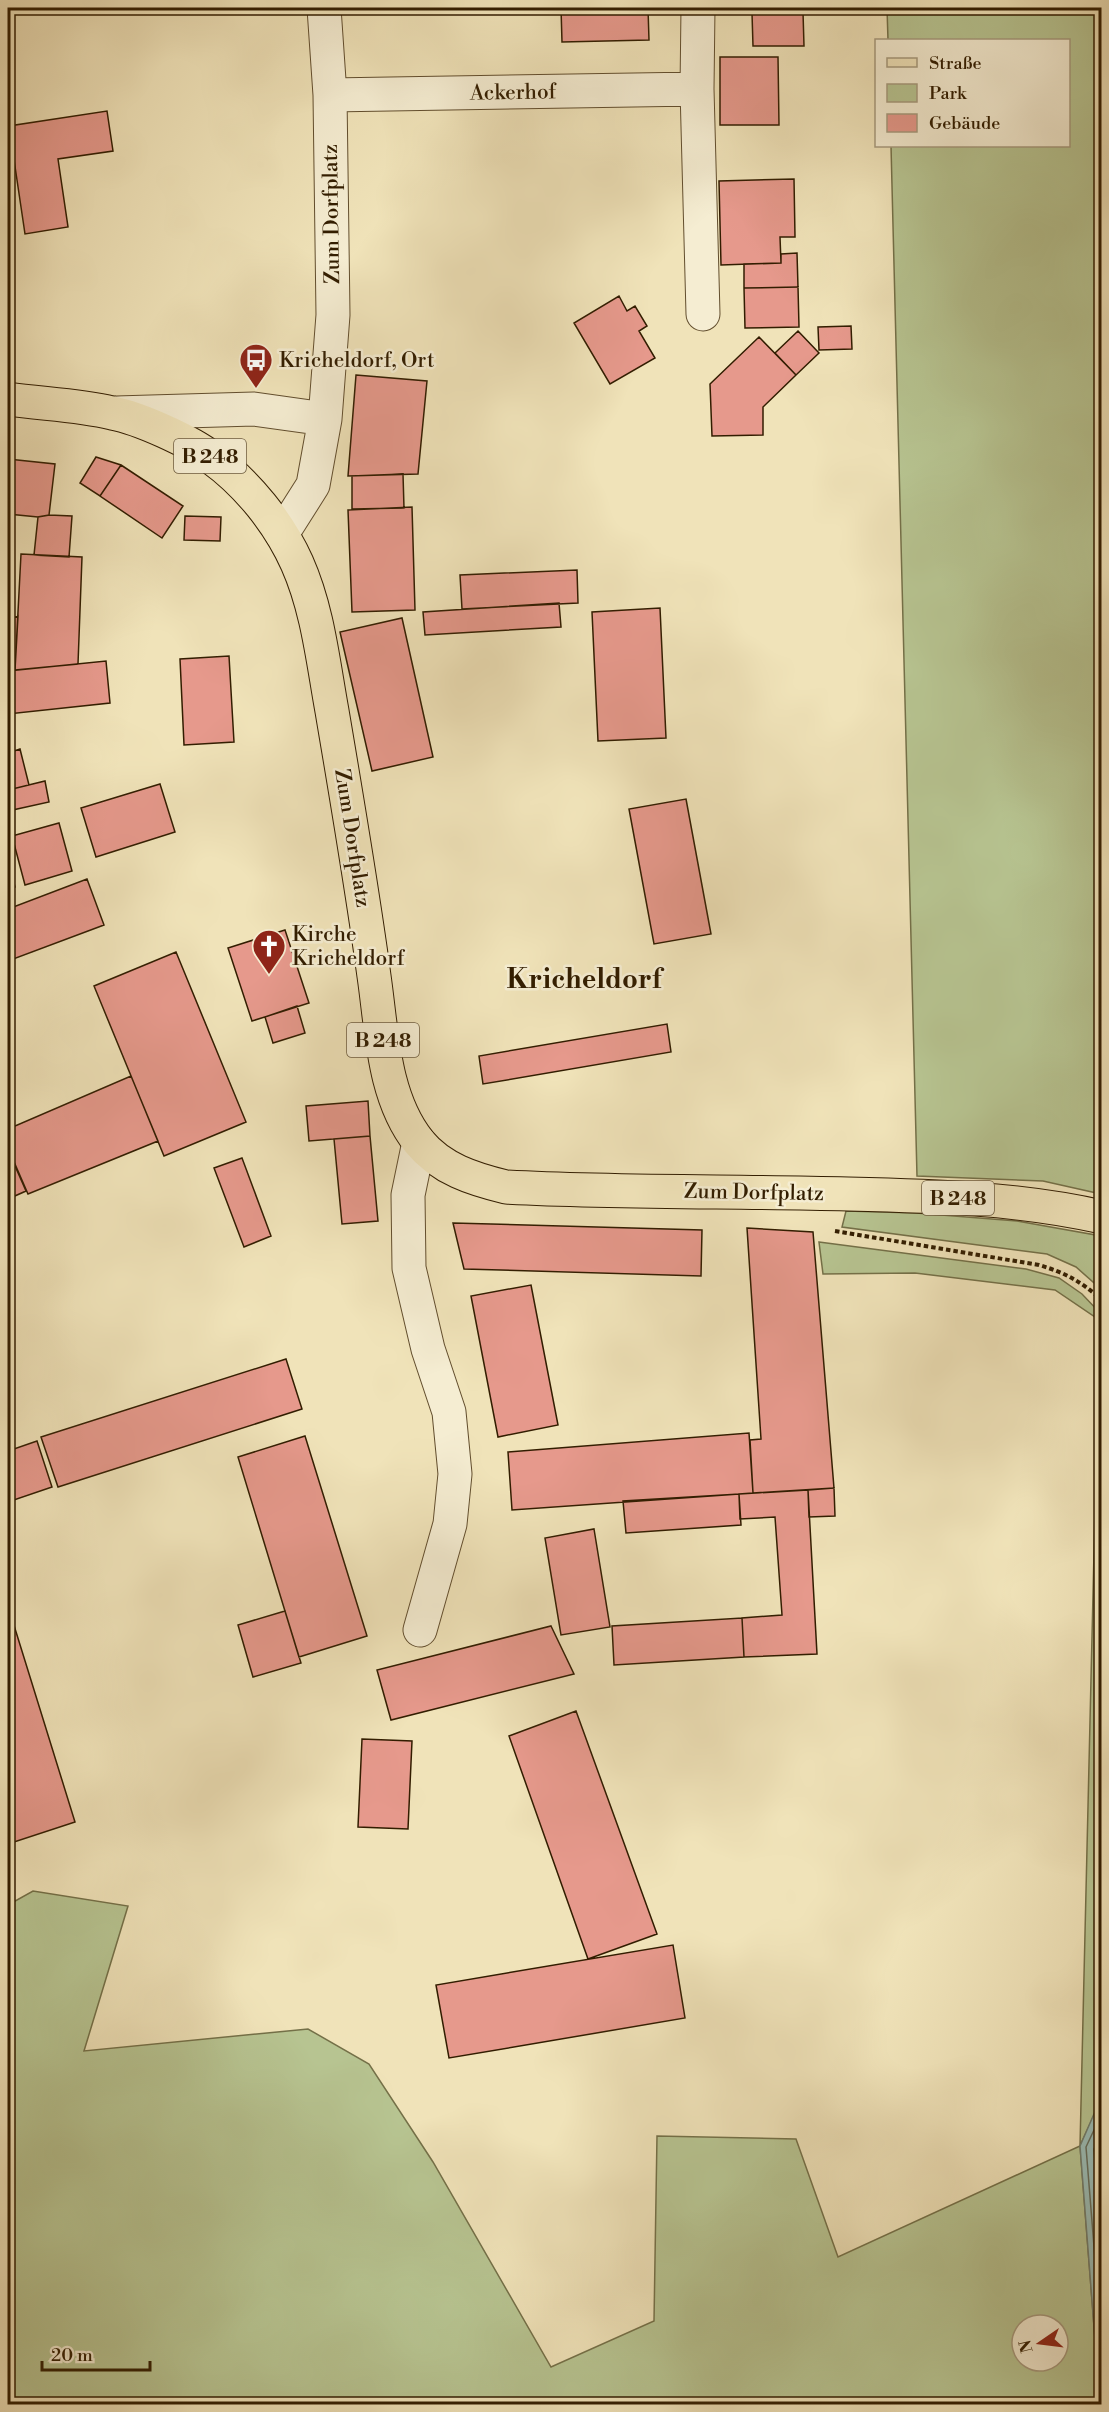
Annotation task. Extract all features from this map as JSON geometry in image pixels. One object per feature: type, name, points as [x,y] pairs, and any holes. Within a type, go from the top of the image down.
[{"type":"main road","name":"Zum Dorfplatz","points":[[8,399],[113,413],[164,432],[211,457],[249,490],[282,534],[298,564],[315,615],[355,837],[386,1064],[398,1106],[419,1142],[444,1165],[474,1179],[506,1187],[912,1195],[1005,1201],[1052,1207],[1101,1217]]},
{"type":"street","name":"Zum Dorfplatz","points":[[282,534],[313,485],[325,419],[333,315],[330,95],[324,8]]},
{"type":"street","points":[[698,8],[697,89],[703,314]]},
{"type":"street","name":"Ackerhof","points":[[330,95],[697,89]]},
{"type":"street","name":"Zum Dorfplatz","points":[[113,413],[254,409],[325,419]]},
{"type":"street","points":[[419,1142],[408,1195],[409,1268],[428,1349],[450,1412],[455,1474],[450,1524],[420,1630]]},
{"type":"path","points":[[814,1193],[818,1213],[826,1226],[838,1233],[1039,1265],[1071,1277],[1101,1300]]},
{"type":"green space","points":[[887,8],[1101,8],[1101,1194],[1043,1181],[917,1176],[891,147],[1070,147],[1070,39],[888,39]]},
{"type":"green space","points":[[846,1211],[916,1213],[1017,1221],[1101,1236],[1101,1289],[1076,1267],[1047,1254],[842,1227]]},
{"type":"green space","points":[[819,1242],[1026,1269],[1059,1278],[1082,1294],[1101,1314],[1101,1321],[1055,1290],[915,1273],[823,1274]]},
{"type":"green space","points":[[1099,1340],[1101,1341],[1102,2098],[1080,2146]]},
{"type":"green space","points":[[33,1891],[128,1906],[84,2051],[308,2029],[369,2064],[433,2162],[551,2367],[654,2321],[657,2136],[796,2139],[838,2257],[1080,2146],[1100,2404],[8,2404],[8,1905]]},
{"type":"water","points":[[1101,2098],[1102,2404],[1100,2404],[1080,2146]]},
{"type":"building","points":[[211,8],[265,8],[265,10],[211,12]]},
{"type":"building","points":[[561,8],[648,8],[649,40],[562,42]]},
{"type":"building","points":[[803,12],[804,46],[753,46],[752,13]]},
{"type":"building","points":[[720,57],[778,57],[779,125],[720,125]]},
{"type":"building","points":[[107,111],[113,151],[58,159],[68,227],[25,234],[9,126]]},
{"type":"building","points":[[794,179],[795,237],[780,237],[781,263],[721,265],[719,181]]},
{"type":"building","points":[[797,253],[798,287],[744,288],[744,264],[781,263],[781,254]]},
{"type":"building","points":[[798,287],[799,327],[745,328],[744,288]]},
{"type":"building","points":[[619,296],[627,311],[635,306],[647,326],[639,331],[655,358],[610,384],[574,323]]},
{"type":"building","points":[[851,326],[852,349],[819,350],[818,327]]},
{"type":"building","points":[[798,331],[819,353],[796,375],[775,353]]},
{"type":"building","points":[[759,337],[796,375],[763,407],[763,435],[712,436],[710,384]]},
{"type":"building","points":[[356,375],[427,381],[418,474],[348,476]]},
{"type":"building","points":[[96,457],[121,465],[100,496],[80,483]]},
{"type":"building","points":[[8,459],[55,464],[49,515],[38,517],[8,514]]},
{"type":"building","points":[[121,465],[183,506],[162,538],[100,496]]},
{"type":"building","points":[[403,474],[404,508],[352,509],[352,476]]},
{"type":"building","points":[[412,507],[415,610],[352,612],[348,510]]},
{"type":"building","points":[[72,516],[69,557],[34,555],[38,517]]},
{"type":"building","points":[[185,516],[221,517],[220,541],[184,540]]},
{"type":"building","points":[[21,554],[82,557],[78,664],[15,670]]},
{"type":"building","points":[[577,570],[578,603],[462,609],[460,575]]},
{"type":"building","points":[[559,603],[561,627],[425,635],[423,612]]},
{"type":"building","points":[[660,608],[666,738],[598,741],[592,612]]},
{"type":"building","points":[[18,616],[15,670],[8,671],[8,620]]},
{"type":"building","points":[[402,618],[433,757],[372,771],[340,632]]},
{"type":"building","points":[[229,656],[234,742],[184,745],[180,659]]},
{"type":"building","points":[[106,661],[110,703],[8,714],[8,671]]},
{"type":"building","points":[[20,749],[29,785],[8,790],[8,753]]},
{"type":"building","points":[[45,781],[49,802],[8,811],[8,790]]},
{"type":"building","points":[[160,784],[175,832],[96,857],[81,808]]},
{"type":"building","points":[[686,799],[711,934],[654,944],[629,809]]},
{"type":"building","points":[[59,823],[72,871],[25,885],[12,836]]},
{"type":"building","points":[[8,859],[15,887],[8,889]]},
{"type":"building","points":[[87,879],[104,925],[8,961],[8,909]]},
{"type":"building","name":"Kirche Kricheldorf","points":[[285,930],[309,1003],[252,1021],[228,948]]},
{"type":"building","points":[[176,952],[246,1122],[164,1156],[94,986]]},
{"type":"building","points":[[297,1006],[305,1033],[273,1043],[265,1017]]},
{"type":"building","points":[[667,1024],[671,1052],[483,1084],[479,1056]]},
{"type":"building","points":[[131,1076],[158,1141],[28,1194],[8,1148],[8,1129]]},
{"type":"building","points":[[368,1101],[370,1136],[309,1141],[306,1106]]},
{"type":"building","points":[[370,1136],[378,1221],[342,1224],[334,1139]]},
{"type":"building","points":[[8,1150],[26,1191],[8,1199]]},
{"type":"building","points":[[242,1158],[271,1236],[244,1247],[214,1168]]},
{"type":"building","points":[[453,1223],[702,1230],[701,1276],[464,1269]]},
{"type":"building","points":[[747,1228],[813,1232],[834,1488],[753,1493],[750,1440],[761,1439]]},
{"type":"building","points":[[531,1285],[558,1425],[498,1437],[471,1296]]},
{"type":"building","points":[[286,1359],[302,1409],[58,1487],[41,1437]]},
{"type":"building","points":[[749,1433],[753,1493],[512,1510],[508,1452]]},
{"type":"building","points":[[305,1436],[367,1636],[299,1657],[238,1457]]},
{"type":"building","points":[[37,1441],[52,1487],[8,1502],[8,1451]]},
{"type":"building","points":[[834,1488],[835,1516],[809,1517],[808,1490]]},
{"type":"building","points":[[808,1490],[817,1654],[744,1657],[742,1618],[782,1615],[775,1517],[740,1519],[739,1494]]},
{"type":"building","points":[[739,1494],[741,1525],[626,1533],[623,1501]]},
{"type":"building","points":[[594,1529],[610,1627],[561,1635],[545,1538]]},
{"type":"building","points":[[8,1606],[75,1822],[8,1844]]},
{"type":"building","points":[[285,1611],[301,1663],[253,1677],[238,1625]]},
{"type":"building","points":[[742,1618],[744,1657],[614,1665],[612,1626]]},
{"type":"building","points":[[551,1626],[574,1674],[391,1720],[377,1670]]},
{"type":"building","points":[[576,1711],[657,1934],[588,1959],[509,1736]]},
{"type":"building","points":[[362,1739],[412,1741],[408,1829],[358,1827]]},
{"type":"building","points":[[673,1945],[685,2018],[449,2058],[436,1985]]},
{"type":"place","name":"Kricheldorf, Ort","points":[[256,389]]},
{"type":"place","name":"Kirche Kricheldorf","points":[[269,975]]},
{"type":"district","name":"Kricheldorf","points":[[584,979]]}]
